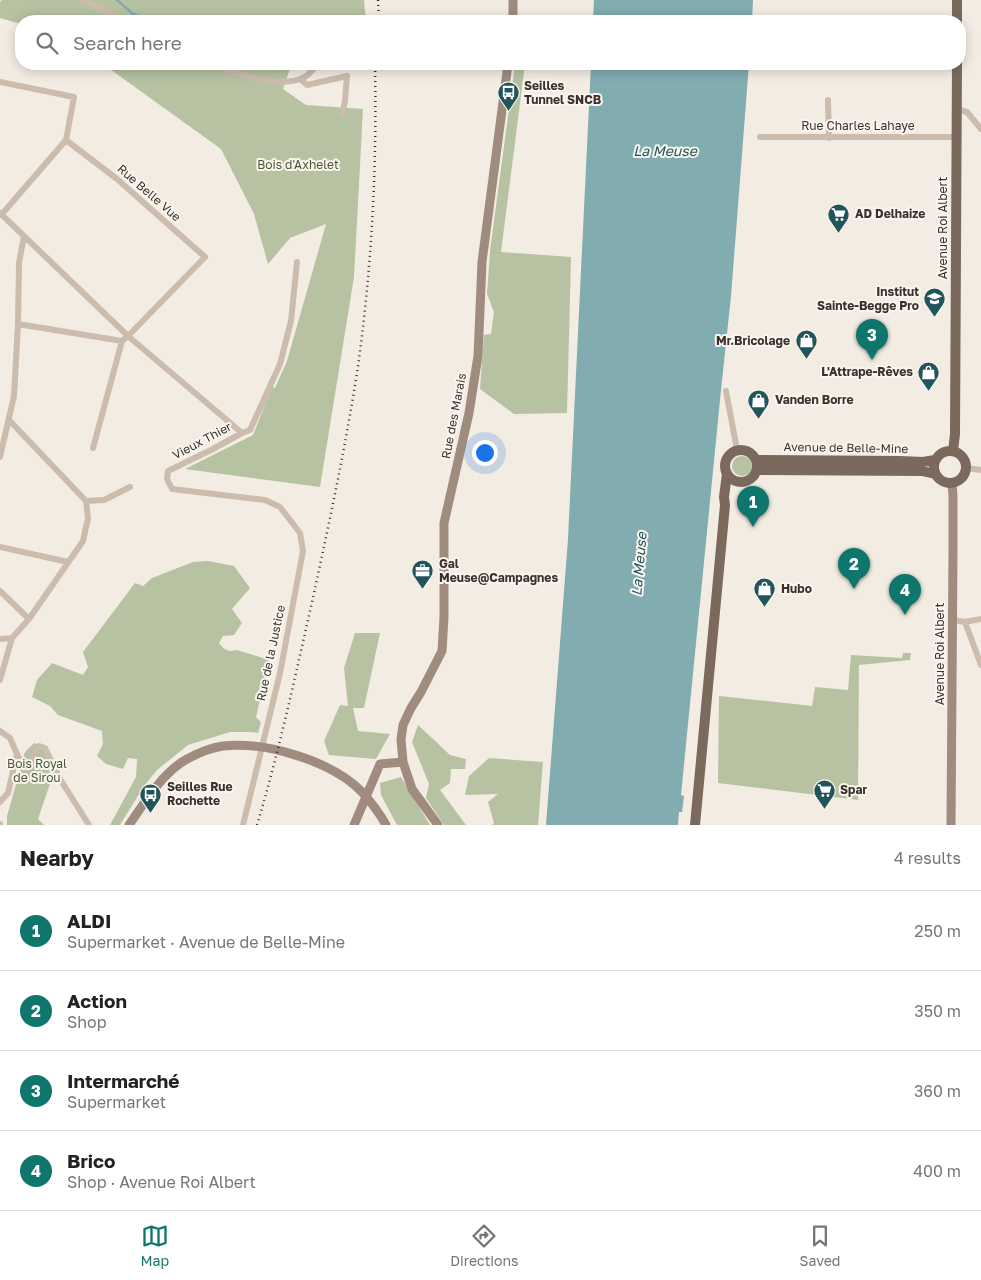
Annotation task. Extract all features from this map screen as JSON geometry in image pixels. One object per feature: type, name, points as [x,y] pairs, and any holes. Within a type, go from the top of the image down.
[{"type":"main road","points":[[513,0],[513,15]]},
{"type":"main road","points":[[957,0],[957,15]]},
{"type":"main road","name":"Rue des Marais","points":[[438,825],[412,789],[403,762],[401,738],[403,725],[411,708],[442,651],[444,523],[469,413],[478,356],[482,262],[507,70]]},
{"type":"main road","name":"Avenue Roi Albert","points":[[953,451],[955,434],[957,70]]},
{"type":"main road","points":[[743,449],[754,455],[757,465],[753,478],[740,482],[730,478],[725,468],[728,456],[732,452],[743,449]]},
{"type":"main road","points":[[953,451],[962,457],[966,468],[962,478],[952,483],[947,483],[935,474],[933,467],[935,460],[943,452],[953,451]]},
{"type":"main road","name":"Avenue de Belle-Mine","points":[[757,465],[923,462],[935,460]]},
{"type":"main road","name":"Avenue de Belle-Mine","points":[[757,465],[922,471],[935,474]]},
{"type":"main road","points":[[695,825],[727,473]]},
{"type":"main road","points":[[725,505],[740,482]]},
{"type":"main road","name":"Avenue Roi Albert","points":[[951,825],[952,483]]},
{"type":"main road","points":[[130,825],[151,794],[168,774],[185,760],[206,750],[221,746],[243,744],[292,754],[322,766],[342,777],[360,790],[378,811],[386,825]]},
{"type":"main road","points":[[354,825],[380,764],[403,762]]},
{"type":"street","points":[[83,0],[112,15]]},
{"type":"street","points":[[228,70],[282,82],[300,79],[312,70]]},
{"type":"street","points":[[300,79],[307,85],[347,76],[342,114]]},
{"type":"street","points":[[0,82],[74,97],[66,140],[1,214]]},
{"type":"street","points":[[828,100],[829,138]]},
{"type":"street","points":[[956,109],[967,112],[981,128]]},
{"type":"street","name":"Rue Charles Lahaye","points":[[760,138],[956,137]]},
{"type":"street","name":"Rue Belle Vue","points":[[66,140],[117,178],[204,257],[128,336]]},
{"type":"street","name":"Vieux Thier","points":[[1,214],[128,336],[242,434],[168,472],[167,480],[172,489],[265,500]]},
{"type":"street","points":[[0,458],[14,396],[19,263],[24,236]]},
{"type":"street","points":[[242,434],[250,430],[280,364],[291,321],[297,262]]},
{"type":"street","points":[[18,324],[122,341]]},
{"type":"street","points":[[93,448],[122,341],[128,336]]},
{"type":"street","points":[[726,391],[737,450]]},
{"type":"street","points":[[0,680],[12,638],[29,619],[83,541],[88,518],[86,501],[9,420]]},
{"type":"street","points":[[966,468],[981,470]]},
{"type":"street","points":[[86,501],[104,500],[130,487]]},
{"type":"street","name":"Rue de la Justice","points":[[243,825],[280,673],[303,551],[300,533],[280,508],[265,500]]},
{"type":"street","points":[[0,547],[68,562]]},
{"type":"street","points":[[0,590],[29,619]]},
{"type":"street","points":[[953,620],[965,622],[981,619]]},
{"type":"street","points":[[965,622],[981,665]]},
{"type":"street","points":[[0,639],[12,638]]},
{"type":"street","points":[[0,732],[10,738],[24,768],[28,768],[34,752],[39,746],[45,748],[60,779],[89,825]]},
{"type":"street","points":[[0,802],[8,793],[17,754]]},
{"type":"green space","points":[[2,0],[364,0],[365,15],[15,15],[15,22],[0,18],[0,2]]},
{"type":"green space","name":"Bois d'Axhelet","points":[[111,70],[290,70],[283,89],[306,105],[363,109],[354,277],[320,487],[185,469],[253,435],[272,387],[275,388],[287,361],[326,224],[290,238],[268,264],[254,214],[221,149]]},
{"type":"green space","points":[[514,70],[524,70],[501,252],[571,257],[567,413],[514,414],[480,389],[484,335],[491,334],[494,312],[487,294],[490,251]]},
{"type":"green space","points":[[738,456],[746,456],[752,462],[752,470],[746,476],[738,476],[732,470],[732,462]]},
{"type":"green space","points":[[208,561],[234,566],[250,588],[232,609],[242,623],[234,635],[223,636],[219,643],[229,651],[237,650],[269,660],[256,717],[261,722],[258,733],[230,732],[188,745],[157,770],[144,786],[120,825],[110,825],[136,777],[137,759],[128,758],[123,769],[106,764],[97,756],[103,744],[102,731],[58,715],[50,706],[32,697],[37,680],[52,663],[83,675],[88,667],[83,652],[135,583],[143,586],[152,578],[193,562]]},
{"type":"green space","points":[[355,633],[380,633],[364,708],[353,708],[358,731],[390,734],[376,759],[329,755],[324,741],[340,705],[348,706],[344,668]]},
{"type":"green space","points":[[903,653],[911,653],[910,660],[859,665],[858,800],[718,783],[719,696],[812,706],[815,687],[848,690],[851,655],[902,658]]},
{"type":"green space","points":[[418,725],[450,755],[466,759],[465,769],[451,769],[450,783],[440,790],[466,825],[444,825],[426,798],[429,784],[412,742]]},
{"type":"green space","name":"Bois Royal de Sirou","points":[[34,743],[45,748],[55,769],[38,819],[44,825],[7,825],[7,816],[25,752]]},
{"type":"green space","points":[[489,758],[543,762],[538,825],[492,825],[494,823],[488,802],[498,794],[465,795],[469,776]]},
{"type":"green space","points":[[401,777],[430,825],[397,825],[381,795],[380,783]]},
{"type":"water","points":[[594,0],[753,0],[752,15],[593,15]]},
{"type":"water","name":"La Meuse","points":[[591,70],[749,70],[731,296],[681,795],[684,796],[682,812],[679,812],[678,825],[546,825],[568,539]]},
{"type":"waterway","points":[[117,0],[137,15]]},
{"type":"railway","points":[[378,0],[379,15]]},
{"type":"railway","points":[[257,825],[280,742],[312,602],[343,455],[358,366],[370,253],[375,140],[375,70]]},
{"type":"place","name":"Seilles Tunnel SNCB","points":[[508,112]]},
{"type":"place","name":"AD Delhaize","points":[[839,233]]},
{"type":"place","name":"Institut Sainte-Begge Pro","points":[[935,318]]},
{"type":"place","name":"Mr.Bricolage","points":[[806,360]]},
{"type":"place","name":"Intermarché","points":[[872,360]]},
{"type":"place","name":"L'Attrape-Rêves","points":[[929,391]]},
{"type":"place","name":"Vanden Borre","points":[[759,419]]},
{"type":"place","name":"ALDI","points":[[753,527]]},
{"type":"place","name":"Action","points":[[854,589]]},
{"type":"place","name":"Gal Meuse@Campagnes","points":[[423,590]]},
{"type":"place","name":"Hubo","points":[[765,608]]},
{"type":"place","name":"Brico","points":[[905,615]]},
{"type":"place","name":"Spar","points":[[824,809]]},
{"type":"place","name":"Seilles Rue Rochette","points":[[151,813]]}]
